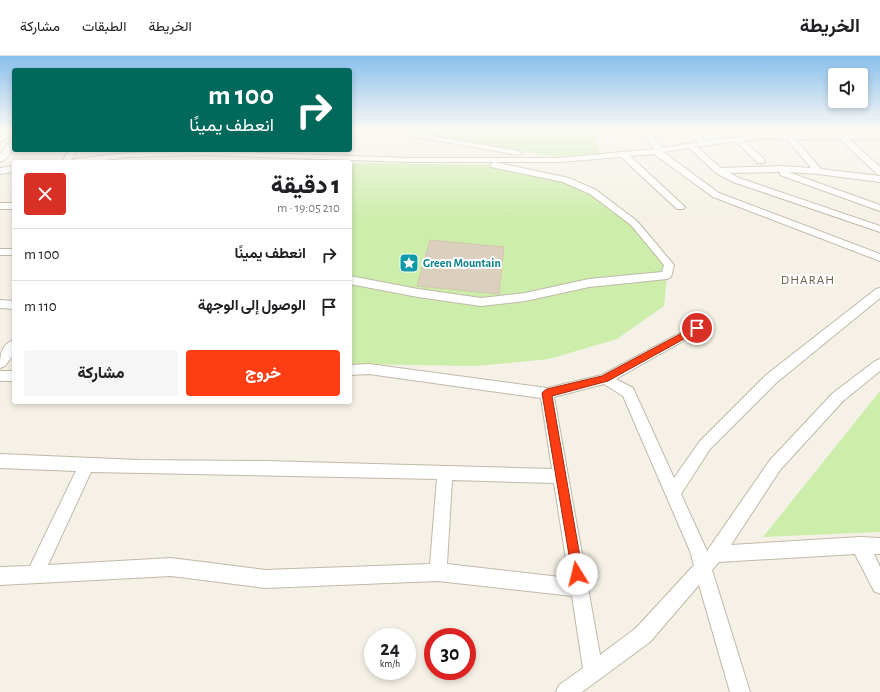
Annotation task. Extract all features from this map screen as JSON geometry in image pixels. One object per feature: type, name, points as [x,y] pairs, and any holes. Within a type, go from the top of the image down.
[{"type":"street","points":[[395,159],[560,160],[574,159]]},
{"type":"street","points":[[553,159],[560,160]]},
{"type":"street","points":[[628,159],[680,207]]},
{"type":"street","points":[[668,159],[716,195],[880,258]]},
{"type":"street","points":[[705,159],[719,171],[736,180],[880,229]]},
{"type":"street","points":[[808,159],[818,171]]},
{"type":"street","points":[[866,159],[880,172]]},
{"type":"street","points":[[352,280],[418,293],[481,302],[525,297],[589,283],[667,275],[669,265],[634,223],[593,192],[566,180],[493,165],[440,160]]},
{"type":"street","points":[[0,171],[12,169]]},
{"type":"street","points":[[772,169],[880,208]]},
{"type":"street","points":[[719,171],[772,169],[818,171],[880,180]]},
{"type":"street","points":[[0,206],[12,206]]},
{"type":"street","points":[[0,252],[12,252]]},
{"type":"street","points":[[673,493],[705,445],[771,379],[880,292]]},
{"type":"street","points":[[0,304],[12,305]]},
{"type":"street","points":[[352,370],[369,369],[547,393],[604,379],[697,328]]},
{"type":"street","points":[[0,363],[12,348]]},
{"type":"street","points":[[566,692],[643,635],[715,554],[775,465],[838,397],[880,364]]},
{"type":"street","points":[[0,376],[12,376]]},
{"type":"street","points":[[604,379],[628,392],[698,550],[740,692]]},
{"type":"street","points":[[547,393],[593,672]]},
{"type":"street","points":[[0,462],[139,467],[266,468],[561,476]]},
{"type":"street","points":[[35,574],[87,465]]},
{"type":"street","points":[[438,572],[445,473]]},
{"type":"street","points":[[715,554],[860,545],[880,546]]},
{"type":"street","points":[[860,545],[880,585]]},
{"type":"street","points":[[0,576],[171,567],[264,579],[438,572],[579,588]]},
{"type":"green space","points":[[352,163],[493,165],[566,180],[593,192],[634,223],[669,265],[664,306],[617,339],[549,359],[476,366],[352,364]]},
{"type":"green space","points":[[880,391],[880,532],[763,537]]},
{"type":"building","points":[[430,240],[504,247],[499,294],[417,286]]},
{"type":"place","name":"Green Mountain","points":[[409,263]]},
{"type":"district","name":"DHARAH","points":[[808,279]]},
{"type":"route","points":[[577,574],[547,393],[604,379],[697,328]]}]
